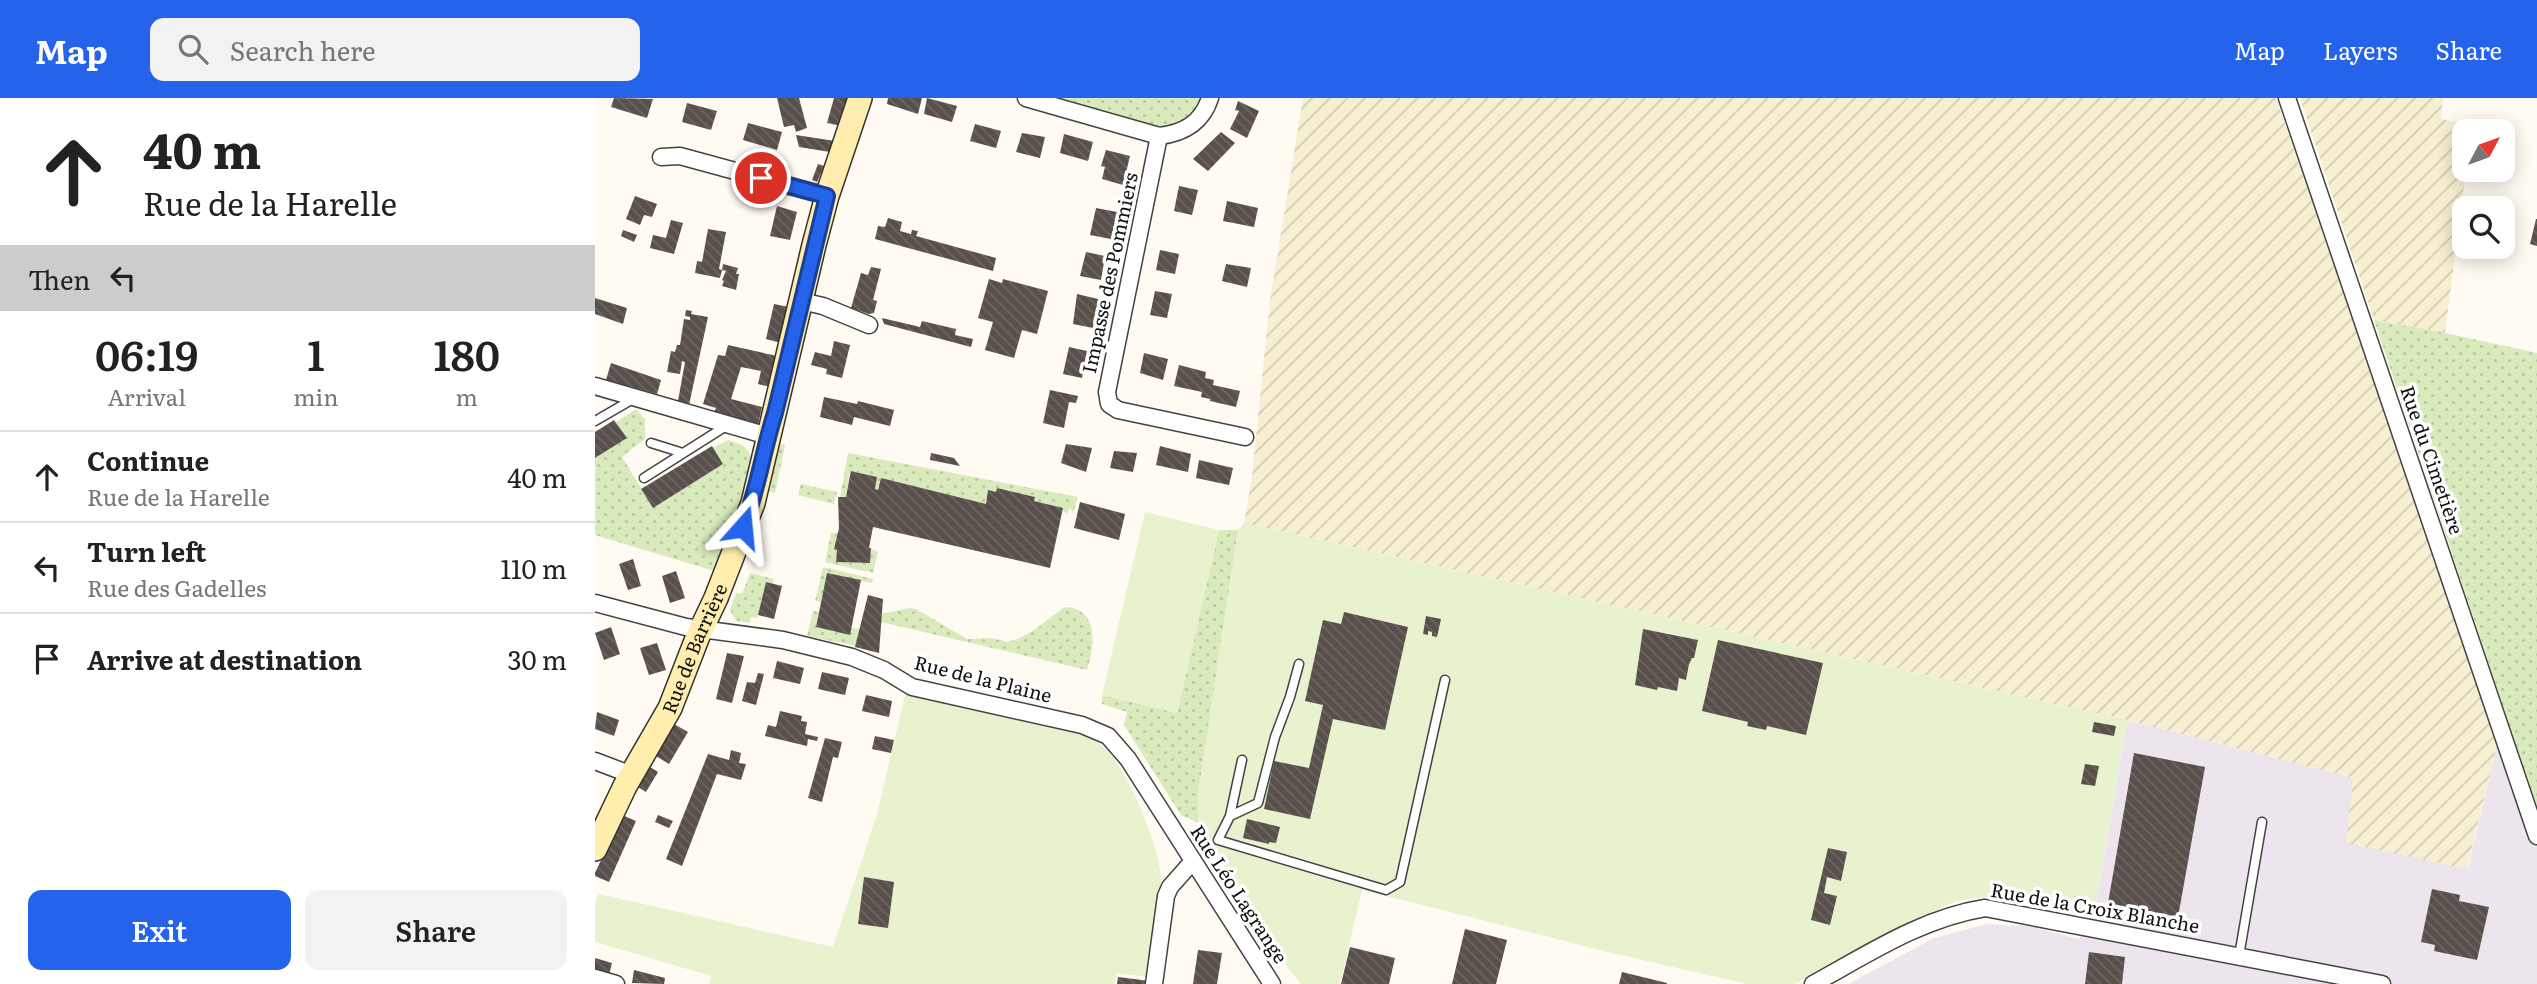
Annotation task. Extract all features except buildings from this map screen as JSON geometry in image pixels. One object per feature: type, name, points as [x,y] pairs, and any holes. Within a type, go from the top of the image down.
[{"type":"street","name":"Rue de Barrière","points":[[595,849],[670,708],[753,503],[827,196],[860,98]]},
{"type":"street","points":[[1026,98],[1159,136],[1174,134],[1192,126],[1205,113],[1210,98]]},
{"type":"street","name":"Rue du Cimetière","points":[[2287,98],[2537,836]]},
{"type":"street","name":"Impasse des Pommiers","points":[[1159,136],[1107,392],[1109,404],[1118,410],[1245,437]]},
{"type":"street","points":[[661,157],[680,156],[827,196]]},
{"type":"street","points":[[801,301],[823,306],[869,325]]},
{"type":"street","points":[[595,386],[768,436]]},
{"type":"street","name":"Rue de la Plaine","points":[[595,603],[686,627],[702,627],[783,640],[852,657],[884,670],[912,687],[1082,725],[1108,736],[1128,759],[1170,826]]},
{"type":"street","points":[[595,761],[632,775]]},
{"type":"street","name":"Rue Léo Lagrange","points":[[1170,826],[1272,984]]},
{"type":"street","points":[[1154,984],[1166,896],[1170,887],[1193,861]]},
{"type":"street","name":"Rue de la Croix Blanche","points":[[1813,984],[1916,928],[1962,911],[1985,908],[2382,984]]},
{"type":"street","points":[[595,978],[616,984]]},
{"type":"lane","points":[[595,421],[636,397]]},
{"type":"lane","points":[[643,478],[728,424]]},
{"type":"lane","points":[[650,443],[683,453]]},
{"type":"lane","points":[[1230,816],[1258,803],[1275,737],[1299,664]]},
{"type":"lane","points":[[1242,760],[1230,816],[1218,840],[1386,890],[1400,882],[1445,680]]},
{"type":"lane","points":[[2239,956],[2262,822]]},
{"type":"shaded area","points":[[1303,98],[2276,98],[2497,744],[2467,869],[2346,843],[2353,778],[2127,720],[1244,523],[1252,477],[1270,300]]},
{"type":"shaded area","points":[[2300,98],[2443,98],[2441,119],[2452,121],[2452,182],[2464,182],[2463,196],[2452,196],[2452,259],[2455,259],[2445,333],[2374,320]]},
{"type":"shaded area","points":[[2127,720],[2354,778],[2468,869],[2497,744],[2537,830],[2537,984],[1848,984],[1934,938],[1987,924],[2028,926],[2079,939],[2095,909]]},
{"type":"green space","points":[[1047,98],[1206,98],[1191,120],[1157,129]]},
{"type":"green space","points":[[2374,320],[2537,353],[2537,807]]},
{"type":"green space","points":[[636,409],[645,419],[645,439],[622,457],[653,508],[723,464],[713,448],[728,440],[744,446],[749,451],[748,476],[714,571],[595,535],[595,458],[627,438],[616,422]]},
{"type":"green space","points":[[778,443],[785,445],[775,493],[766,491]]},
{"type":"green space","points":[[848,453],[1078,497],[1073,513],[1070,507],[1067,514],[1063,508],[1034,501],[1035,497],[998,488],[996,492],[988,491],[986,504],[878,490],[875,489],[877,477],[852,471],[846,497],[840,497]]},
{"type":"green space","points":[[801,484],[837,492],[834,504],[798,495]]},
{"type":"green space","points":[[1145,512],[1219,530],[1177,713],[1102,695]]},
{"type":"green space","points":[[1244,523],[2127,720],[2095,909],[2091,917],[2021,899],[1967,899],[1949,904],[1794,984],[1747,984],[1362,890],[1340,984],[1301,984],[1279,957],[1198,823],[1198,795],[1238,530]]},
{"type":"green space","points":[[1219,530],[1238,530],[1198,795],[1198,823],[1181,815],[1124,725],[1127,712],[1102,704],[1102,695],[1177,713]]},
{"type":"green space","points":[[831,533],[838,533],[834,549],[837,550],[837,562],[870,563],[871,549],[878,552],[873,573],[825,562]]},
{"type":"green space","points":[[823,567],[873,579],[872,583],[827,574],[821,602],[815,601]]},
{"type":"green space","points":[[750,573],[774,579],[773,584],[766,582],[757,618],[751,617],[750,623],[736,621],[730,610],[736,593],[742,594]]},
{"type":"green space","points":[[1069,607],[1086,616],[1090,624],[1093,642],[1087,670],[881,622],[882,614],[916,609],[967,639],[992,638],[1008,642],[1020,638],[1063,608]]},
{"type":"green space","points":[[813,611],[819,612],[816,627],[850,635],[851,627],[860,629],[856,646],[807,636]]},
{"type":"green space","points":[[906,691],[1089,736],[1107,750],[1134,794],[1157,854],[1161,885],[1149,977],[1117,973],[1115,984],[709,984],[711,976],[595,942],[595,903],[599,894],[833,947],[877,814]]},
{"type":"route","points":[[743,527],[753,503],[827,196],[761,178]]}]
